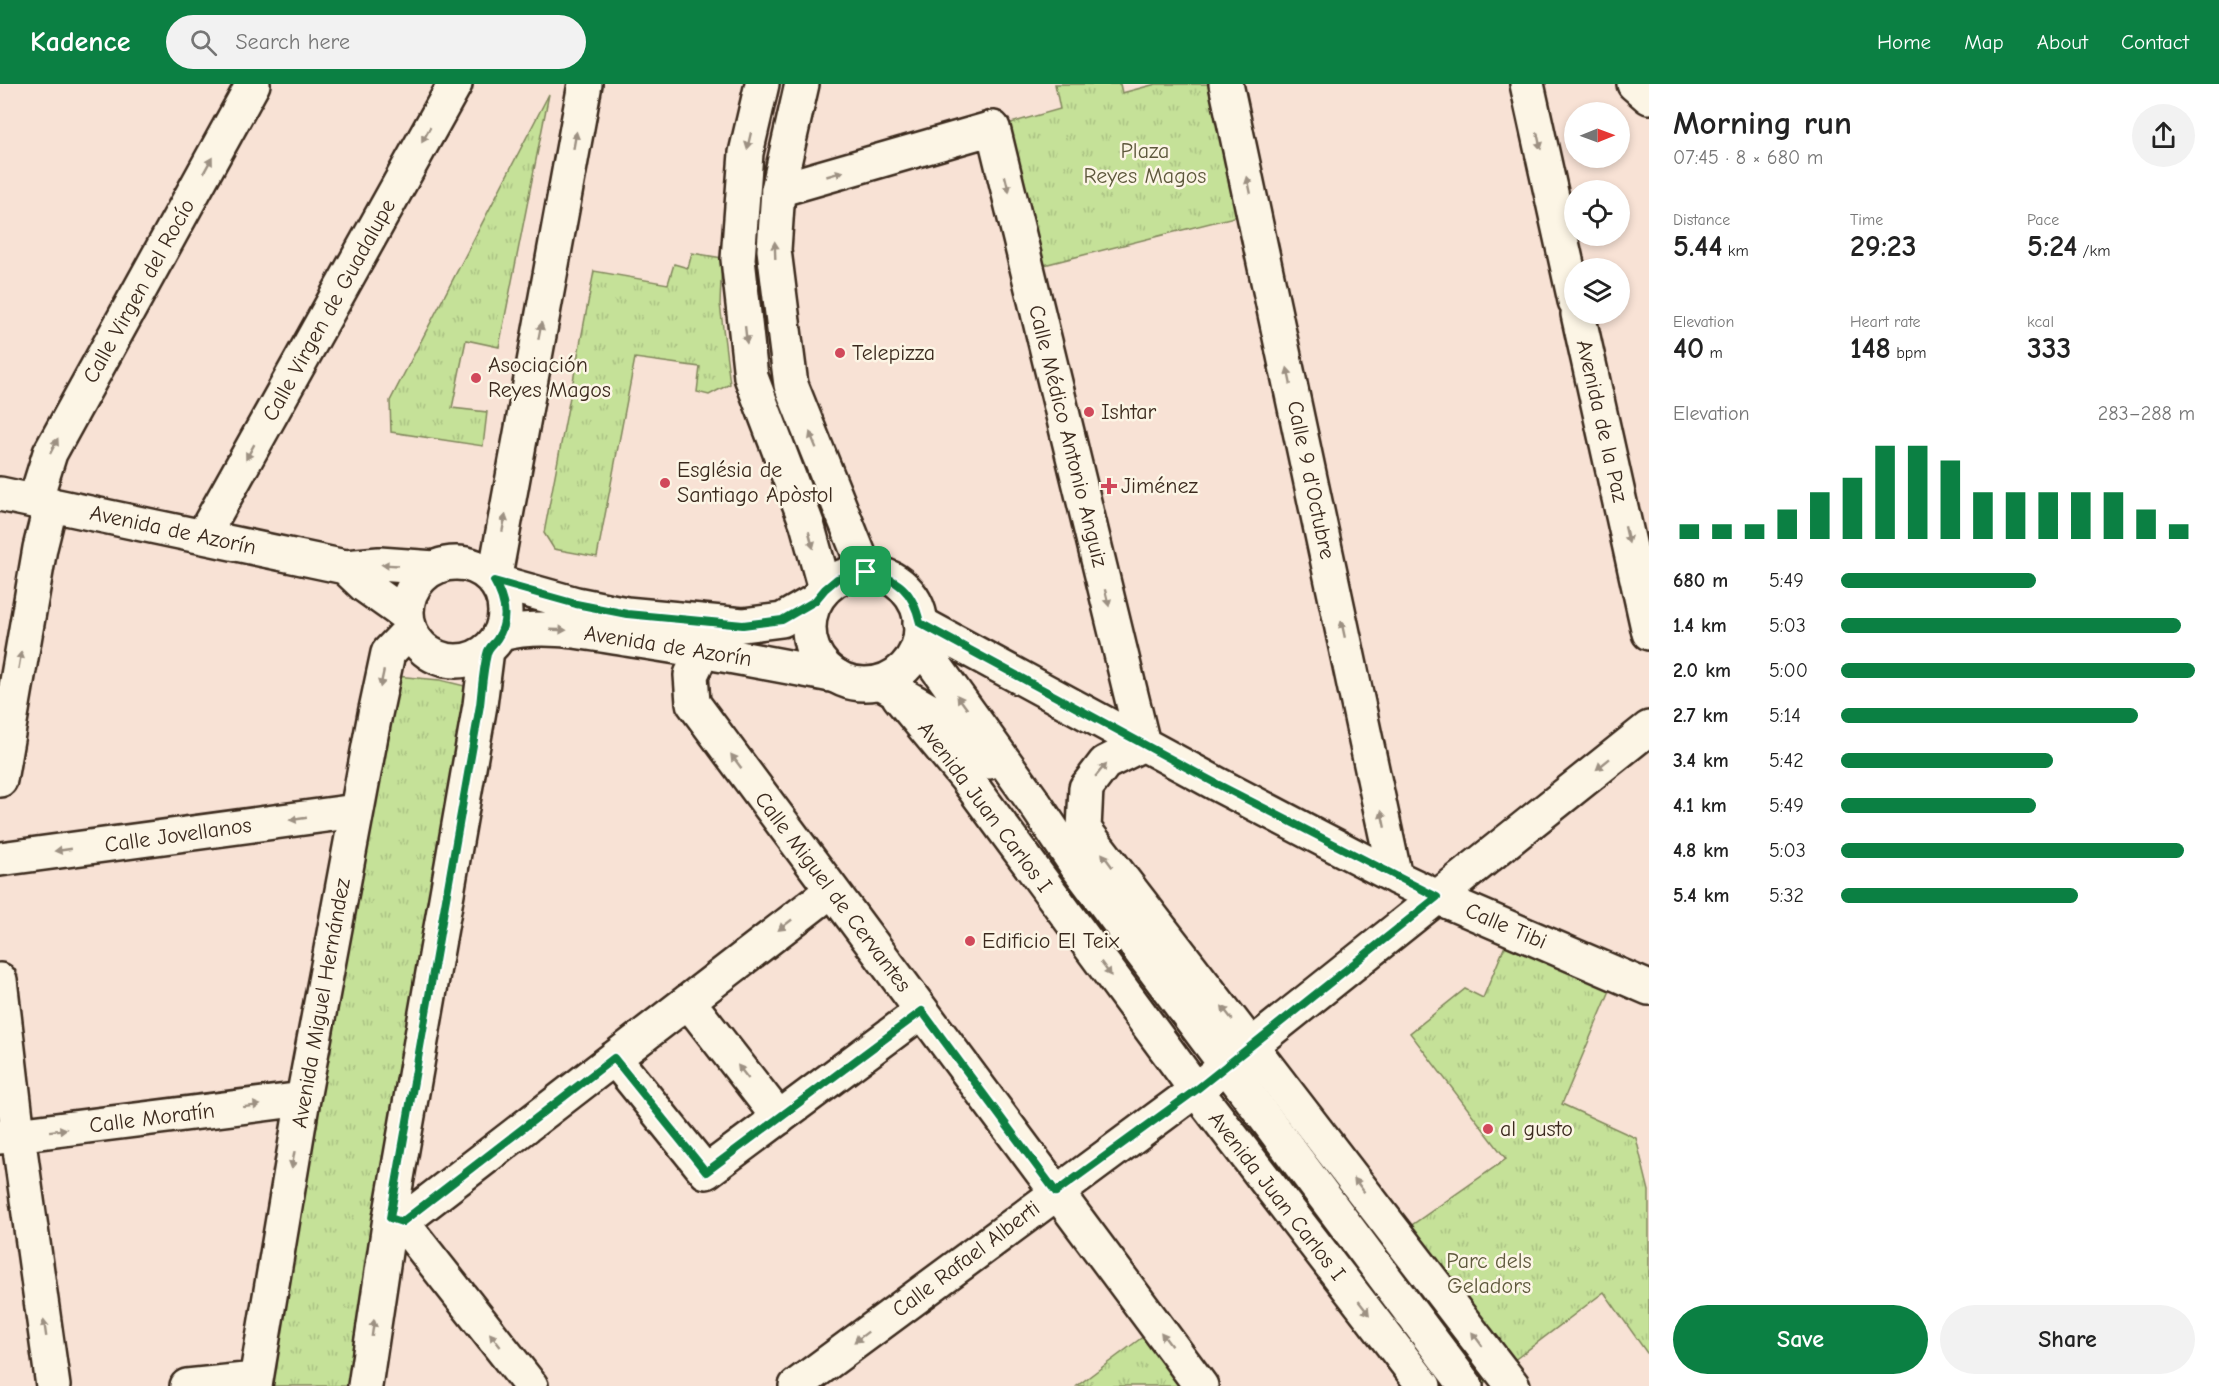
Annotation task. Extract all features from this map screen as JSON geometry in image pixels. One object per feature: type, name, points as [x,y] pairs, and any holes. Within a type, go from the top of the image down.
[{"type":"street","name":"Calle Virgen del Rocío","points":[[0,780],[40,548],[50,453],[253,84]]},
{"type":"street","name":"Calle Virgen de Guadalupe","points":[[203,536],[455,84]]},
{"type":"street","points":[[494,581],[585,84]]},
{"type":"street","points":[[762,84],[746,153],[738,259],[751,377],[807,524],[820,595]]},
{"type":"street","points":[[802,84],[778,190],[774,250],[791,385],[866,572]]},
{"type":"street","name":"Calle 9 d'Octubre","points":[[1226,84],[1395,876]]},
{"type":"street","points":[[1527,84],[1565,258]]},
{"type":"street","points":[[1634,84],[1649,97]]},
{"type":"street","name":"Calle Médico Antonio Anguiz","points":[[778,190],[993,128],[1143,744]]},
{"type":"street","name":"Avenida de la Paz","points":[[1580,324],[1649,633]]},
{"type":"street","name":"Avenida de Azorín","points":[[0,494],[345,567],[379,564],[435,568]]},
{"type":"street","points":[[365,1386],[396,1220],[480,705],[494,642],[505,610],[502,594],[494,581],[483,571],[468,564],[453,563],[435,568],[424,574],[414,585],[408,599],[408,622]]},
{"type":"street","points":[[345,567],[408,622],[418,643],[429,654],[443,660],[458,662],[474,659],[494,642]]},
{"type":"street","points":[[866,572],[882,575],[897,582],[913,600],[919,633],[913,655],[905,667],[886,685],[850,682],[836,676],[823,666],[809,636],[809,620],[820,595],[837,579],[866,572]]},
{"type":"street","name":"Avenida de Azorín","points":[[494,581],[576,604],[627,614],[743,625],[782,620],[820,595]]},
{"type":"street","name":"Avenida Miguel Hernández","points":[[255,1383],[303,1099],[356,811],[388,653],[408,622]]},
{"type":"street","name":"Avenida de Azorín","points":[[494,642],[521,629],[566,630],[703,650],[836,676]]},
{"type":"street","name":"Calle Tibi","points":[[919,633],[1143,744],[1437,897],[1649,988]]},
{"type":"street","name":"Avenida Juan Carlos I","points":[[919,633],[1076,865],[1467,1386]]},
{"type":"street","name":"Calle Miguel de Cervantes","points":[[703,650],[691,675],[693,703],[1201,1386]]},
{"type":"street","name":"Avenida Juan Carlos I","points":[[886,685],[929,710],[1033,801]]},
{"type":"street","name":"Avenida Juan Carlos I","points":[[886,685],[966,778],[1196,1090],[1424,1386]]},
{"type":"street","name":"Calle Rafael Alberti","points":[[796,1386],[1196,1090],[1649,728]]},
{"type":"street","points":[[1076,865],[1084,829],[1086,788],[1105,763],[1143,744]]},
{"type":"street","name":"Calle Jovellanos","points":[[0,859],[356,811]]},
{"type":"street","points":[[1084,829],[1513,1386]]},
{"type":"street","points":[[396,1220],[614,1058],[832,890]]},
{"type":"street","points":[[0,980],[9,1136],[53,1386]]},
{"type":"street","points":[[688,1001],[779,1118]]},
{"type":"street","points":[[614,1058],[706,1172],[922,1011]]},
{"type":"street","name":"Calle Moratín","points":[[9,1136],[303,1099]]},
{"type":"street","points":[[396,1220],[531,1386]]},
{"type":"street","points":[[188,1386],[255,1383]]},
{"type":"green space","name":"Plaza Reyes Magos","points":[[1055,84],[1120,84],[1122,93],[1156,84],[1226,84],[1254,212],[1028,269],[993,128],[1060,109]]},
{"type":"green space","points":[[549,94],[499,347],[466,340],[452,408],[487,412],[483,446],[391,432],[390,401]]},
{"type":"green space","points":[[692,253],[722,258],[720,304],[730,384],[709,395],[697,392],[700,367],[635,358],[597,557],[554,549],[544,533],[594,271],[668,284],[674,264],[688,268]]},
{"type":"green space","points":[[395,676],[440,680],[473,688],[351,1386],[268,1386]]},
{"type":"green space","name":"Parc dels Geladors","points":[[1512,929],[1617,974],[1562,1104],[1636,1138],[1649,1191],[1649,1356],[1604,1292],[1480,1386],[1369,1255],[1506,1159],[1410,1033],[1465,989],[1483,998]]},
{"type":"green space","points":[[1156,1327],[1200,1386],[1077,1386]]},
{"type":"place","name":"Telepizza","points":[[840,353]]},
{"type":"place","name":"Asociación Reyes Magos","points":[[476,378]]},
{"type":"place","name":"Ishtar","points":[[1089,412]]},
{"type":"place","name":"Església de Santiago Apòstol","points":[[665,483]]},
{"type":"place","name":"Jiménez","points":[[1109,486]]},
{"type":"place","name":"Edificio El Teix","points":[[970,941]]},
{"type":"place","name":"al gusto","points":[[1488,1129]]},
{"type":"route","points":[[866,572],[882,575],[897,582],[909,593],[920,623],[1217,784],[1437,897],[1196,1090],[1056,1192],[922,1011],[706,1172],[614,1058],[402,1222],[390,1218],[480,705],[487,650],[501,633],[503,625],[505,610],[502,594],[494,581],[576,604],[627,614],[743,625],[782,620],[815,601],[837,579],[866,572]]}]
